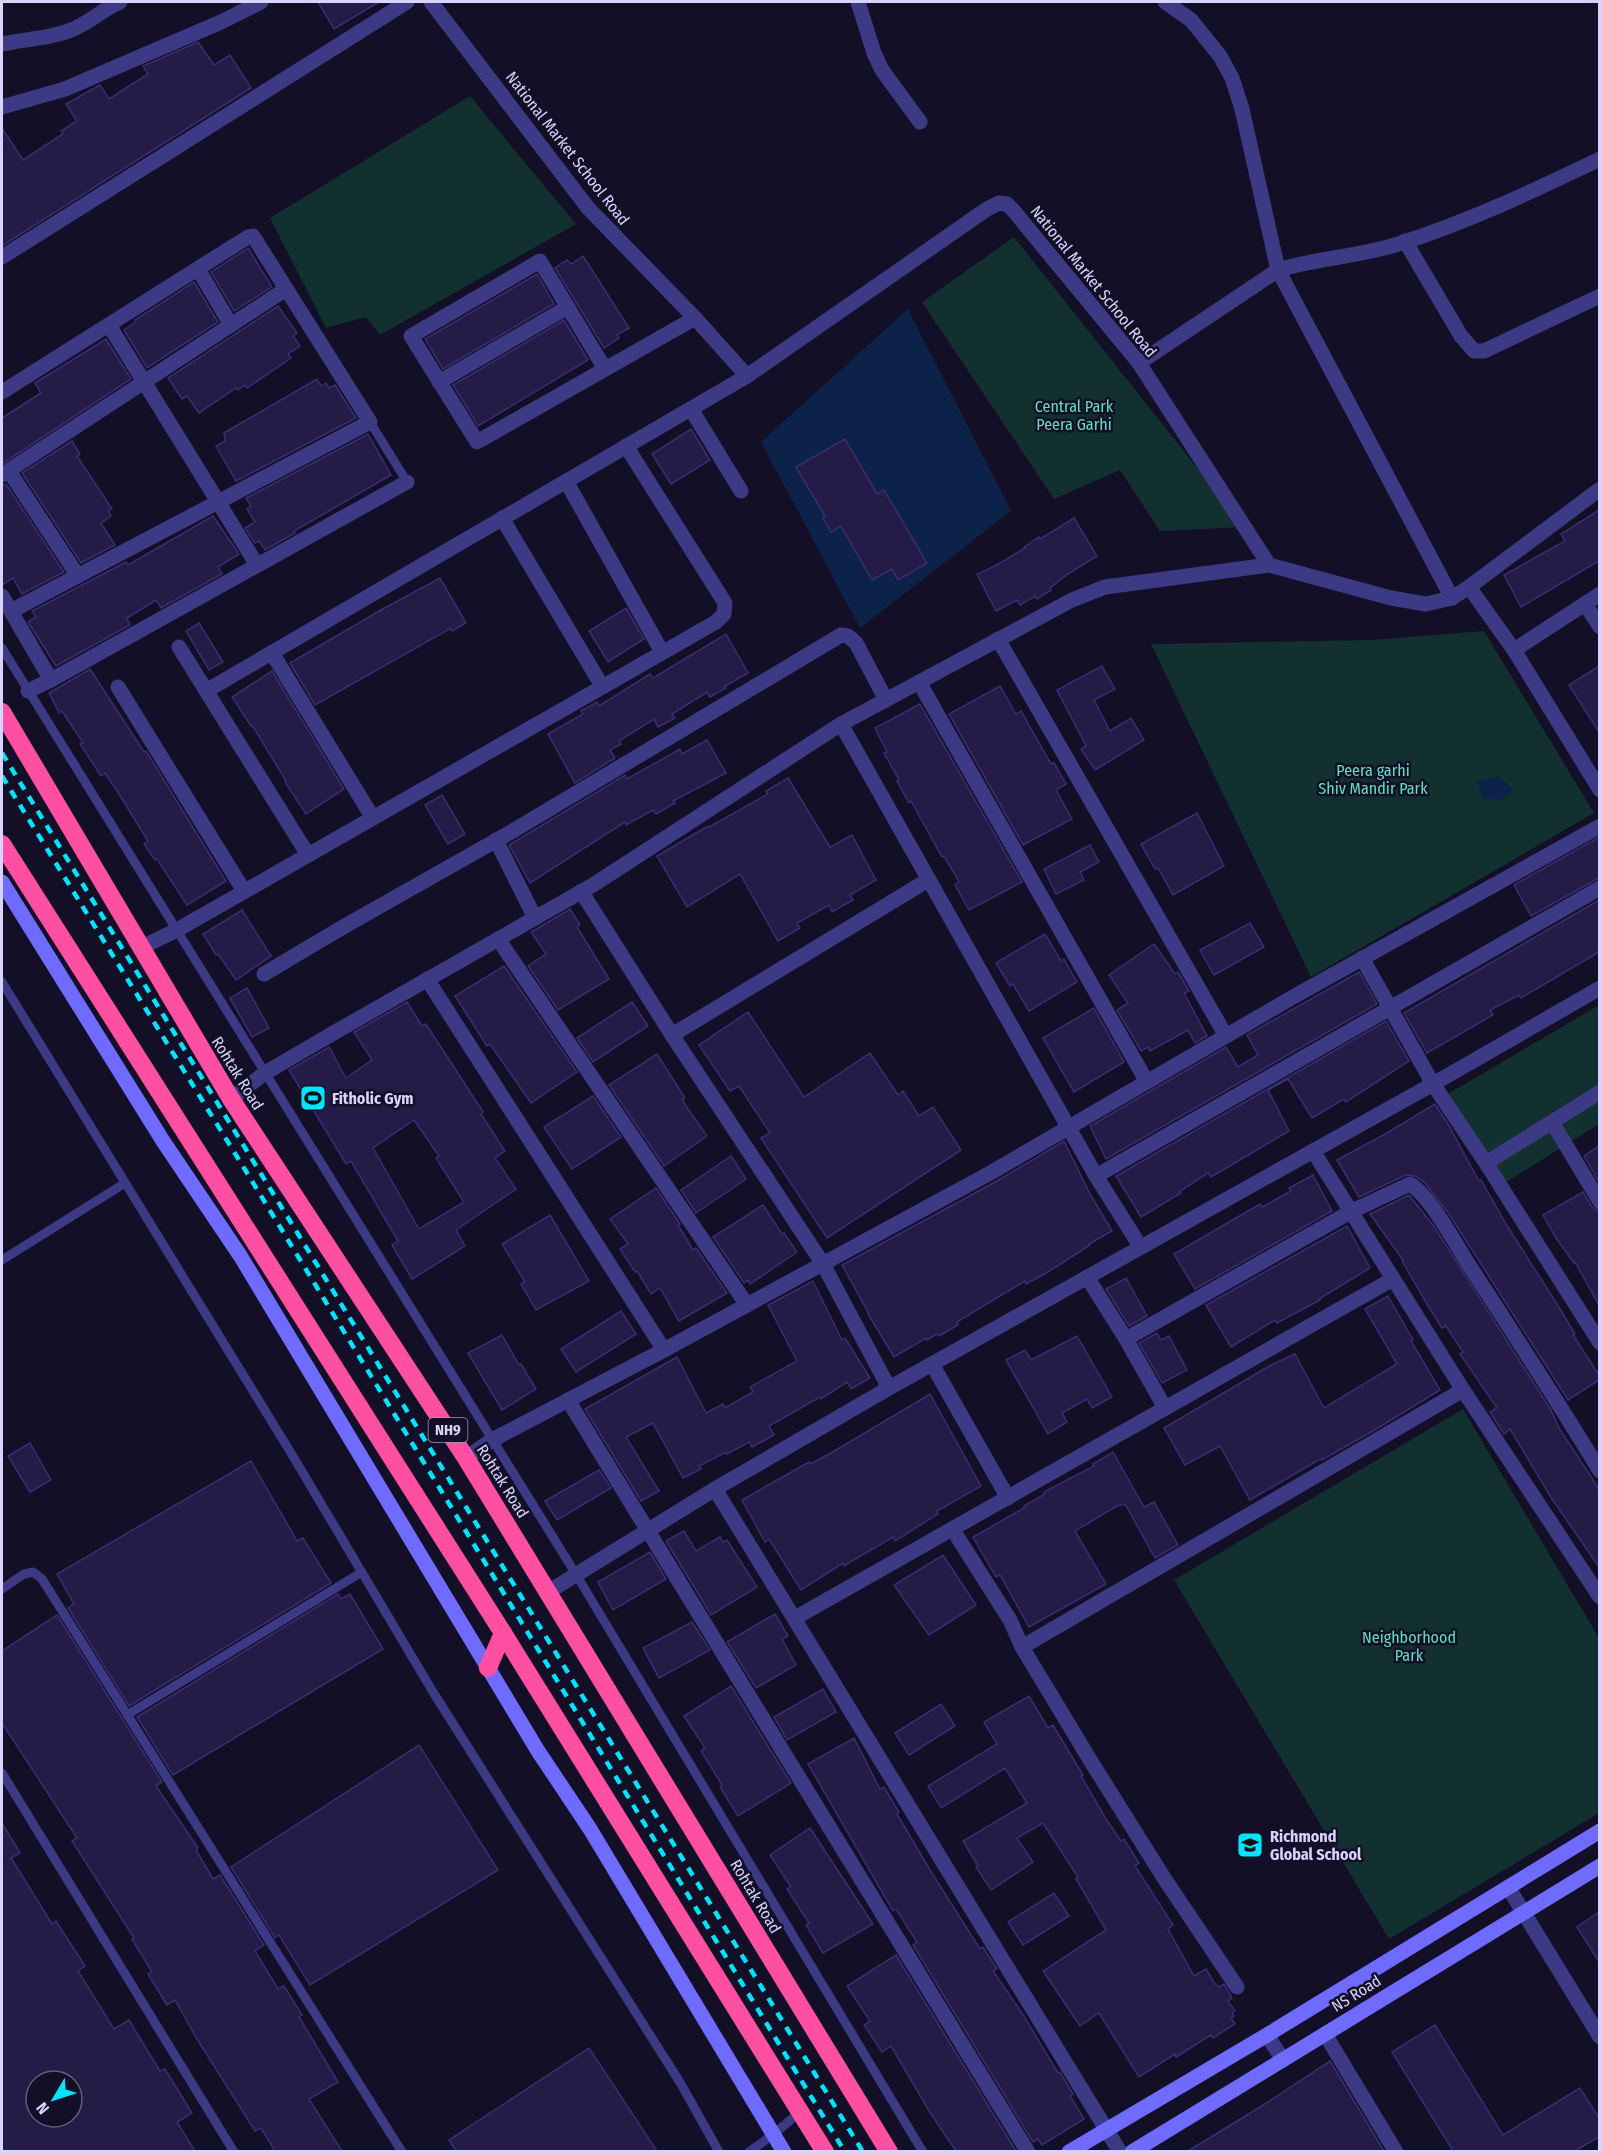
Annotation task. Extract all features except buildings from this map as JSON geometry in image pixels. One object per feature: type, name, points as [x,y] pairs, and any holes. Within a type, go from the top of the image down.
[{"type":"highway","name":"Rohtak Road","points":[[2,712],[231,1099],[466,1458],[889,2151]]},
{"type":"highway","points":[[4,854],[503,1633],[825,2151]]},
{"type":"highway","points":[[488,1668],[503,1633]]},
{"type":"street","points":[[2,44],[69,31],[120,2]]},
{"type":"street","points":[[2,107],[65,89],[221,22],[261,2]]},
{"type":"street","points":[[2,257],[407,2]]},
{"type":"street","name":"National Market School Road","points":[[431,2],[588,207],[695,318],[747,376],[987,209],[999,203],[1007,204],[1139,363],[1269,565]]},
{"type":"street","points":[[858,2],[874,53],[882,70],[920,122]]},
{"type":"street","points":[[1175,4],[1206,38],[1232,78],[1242,109],[1278,270],[1452,598]]},
{"type":"street","points":[[1139,363],[1278,270],[1299,263],[1365,253],[1405,241],[1478,215],[1599,159]]},
{"type":"street","points":[[2,392],[253,236],[370,422],[11,611]]},
{"type":"street","points":[[1405,241],[1461,336],[1474,351],[1484,351],[1599,296]]},
{"type":"street","points":[[605,369],[540,261],[411,336],[477,442],[695,318]]},
{"type":"street","points":[[198,269],[231,325]]},
{"type":"street","points":[[78,576],[5,473],[286,289]]},
{"type":"street","points":[[439,382],[568,307]]},
{"type":"street","points":[[109,325],[257,566]]},
{"type":"street","points":[[206,691],[747,376]]},
{"type":"street","points":[[691,409],[741,491]]},
{"type":"street","points":[[140,948],[177,930],[716,622],[724,614],[725,603],[626,446]]},
{"type":"street","points":[[28,691],[407,482]]},
{"type":"street","points":[[566,482],[662,652]]},
{"type":"street","points":[[231,1099],[265,1073],[581,891],[840,724],[1072,600],[1105,587],[1269,565],[1426,604],[1452,598],[1469,587],[1599,489]]},
{"type":"street","points":[[502,518],[602,687]]},
{"type":"street","points":[[1469,587],[1514,650],[1599,790]]},
{"type":"street","points":[[1514,650],[1599,594]]},
{"type":"street","points":[[2,596],[51,680]]},
{"type":"street","points":[[1585,604],[1599,627]]},
{"type":"street","points":[[264,974],[496,840],[841,635],[848,636],[856,643],[886,700]]},
{"type":"street","points":[[998,639],[1226,1036]]},
{"type":"street","points":[[179,646],[308,855]]},
{"type":"street","points":[[272,652],[373,818]]},
{"type":"street","points":[[919,682],[1147,1082]]},
{"type":"street","points":[[118,687],[244,891]]},
{"type":"street","points":[[840,724],[1096,1176],[1140,1246]]},
{"type":"street","points":[[466,1458],[492,1440],[664,1350],[992,1172],[1362,958],[1599,826]]},
{"type":"street","points":[[496,840],[535,918]]},
{"type":"street","points":[[672,1035],[928,880]]},
{"type":"street","points":[[2,882],[163,1140],[241,1257],[538,1751],[590,1829],[784,2151]]},
{"type":"street","points":[[1096,1176],[1599,888]]},
{"type":"street","points":[[581,891],[672,1035],[823,1264],[889,1388]]},
{"type":"street","points":[[498,939],[747,1305]]},
{"type":"street","points":[[1362,958],[1433,1084],[1486,1162],[1599,1344]]},
{"type":"street","points":[[427,979],[664,1350]]},
{"type":"street","points":[[549,1592],[715,1489],[889,1388],[1433,1084],[1599,988]]},
{"type":"street","points":[[1486,1162],[1599,1092]]},
{"type":"street","points":[[1552,1122],[1599,1202]]},
{"type":"street","points":[[1313,1151],[1463,1390],[1599,1597]]},
{"type":"street","points":[[1126,1339],[1352,1211],[1410,1184],[1418,1189],[1553,1394],[1599,1471]]},
{"type":"street","points":[[1087,1277],[1165,1408]]},
{"type":"street","points":[[795,1618],[1393,1279]]},
{"type":"street","points":[[932,1364],[1008,1498]]},
{"type":"street","points":[[1022,1647],[1463,1390]]},
{"type":"street","points":[[568,1400],[1028,2151]]},
{"type":"street","points":[[715,1489],[1120,2151]]},
{"type":"street","points":[[953,1530],[1010,1620],[1022,1647],[1164,1878],[1237,1987]]},
{"type":"street","points":[[1069,2151],[1267,2035],[1599,1831]]},
{"type":"street","name":"NS Road","points":[[1132,2151],[1599,1866]]},
{"type":"street","points":[[1508,1887],[1599,2037]]},
{"type":"street","points":[[1325,2034],[1396,2151]]},
{"type":"street","points":[[1267,2035],[1283,2060]]},
{"type":"lane","points":[[370,422],[407,482]]},
{"type":"lane","points":[[2,648],[577,1576],[923,2151]]},
{"type":"lane","points":[[2,982],[433,1692],[681,2084],[719,2151]]},
{"type":"lane","points":[[2,1260],[125,1183]]},
{"type":"lane","points":[[2,1589],[24,1574],[33,1572],[42,1579],[402,2151]]},
{"type":"lane","points":[[127,1715],[362,1572]]},
{"type":"lane","points":[[2,1773],[234,2151]]},
{"type":"lane","points":[[749,2151],[800,2112]]},
{"type":"green space","points":[[470,96],[576,224],[380,335],[366,317],[326,328],[270,218]]},
{"type":"green space","name":"Central Park Peera Garhi","points":[[1014,237],[1244,527],[1160,531],[1120,470],[1054,499],[922,302]]},
{"type":"green space","name":"Peera garhi Shiv Mandir Park","points":[[1484,631],[1594,813],[1311,977],[1151,644],[1371,640]]},
{"type":"green space","points":[[1599,1005],[1599,1124],[1495,1189],[1441,1098]]},
{"type":"green space","name":"Neighborhood Park","points":[[1463,1409],[1599,1638],[1599,1813],[1389,1939],[1174,1580]]},
{"type":"water","points":[[908,309],[1011,511],[860,628],[761,442]]},
{"type":"water","points":[[1499,776],[1514,790],[1501,800],[1483,798],[1477,781]]},
{"type":"railway","points":[[2,753],[863,2152]]},
{"type":"railway","points":[[2,776],[845,2152]]},
{"type":"place","name":"Fitholic Gym","points":[[313,1098]]},
{"type":"place","name":"Richmond Global School","points":[[1250,1845]]}]
